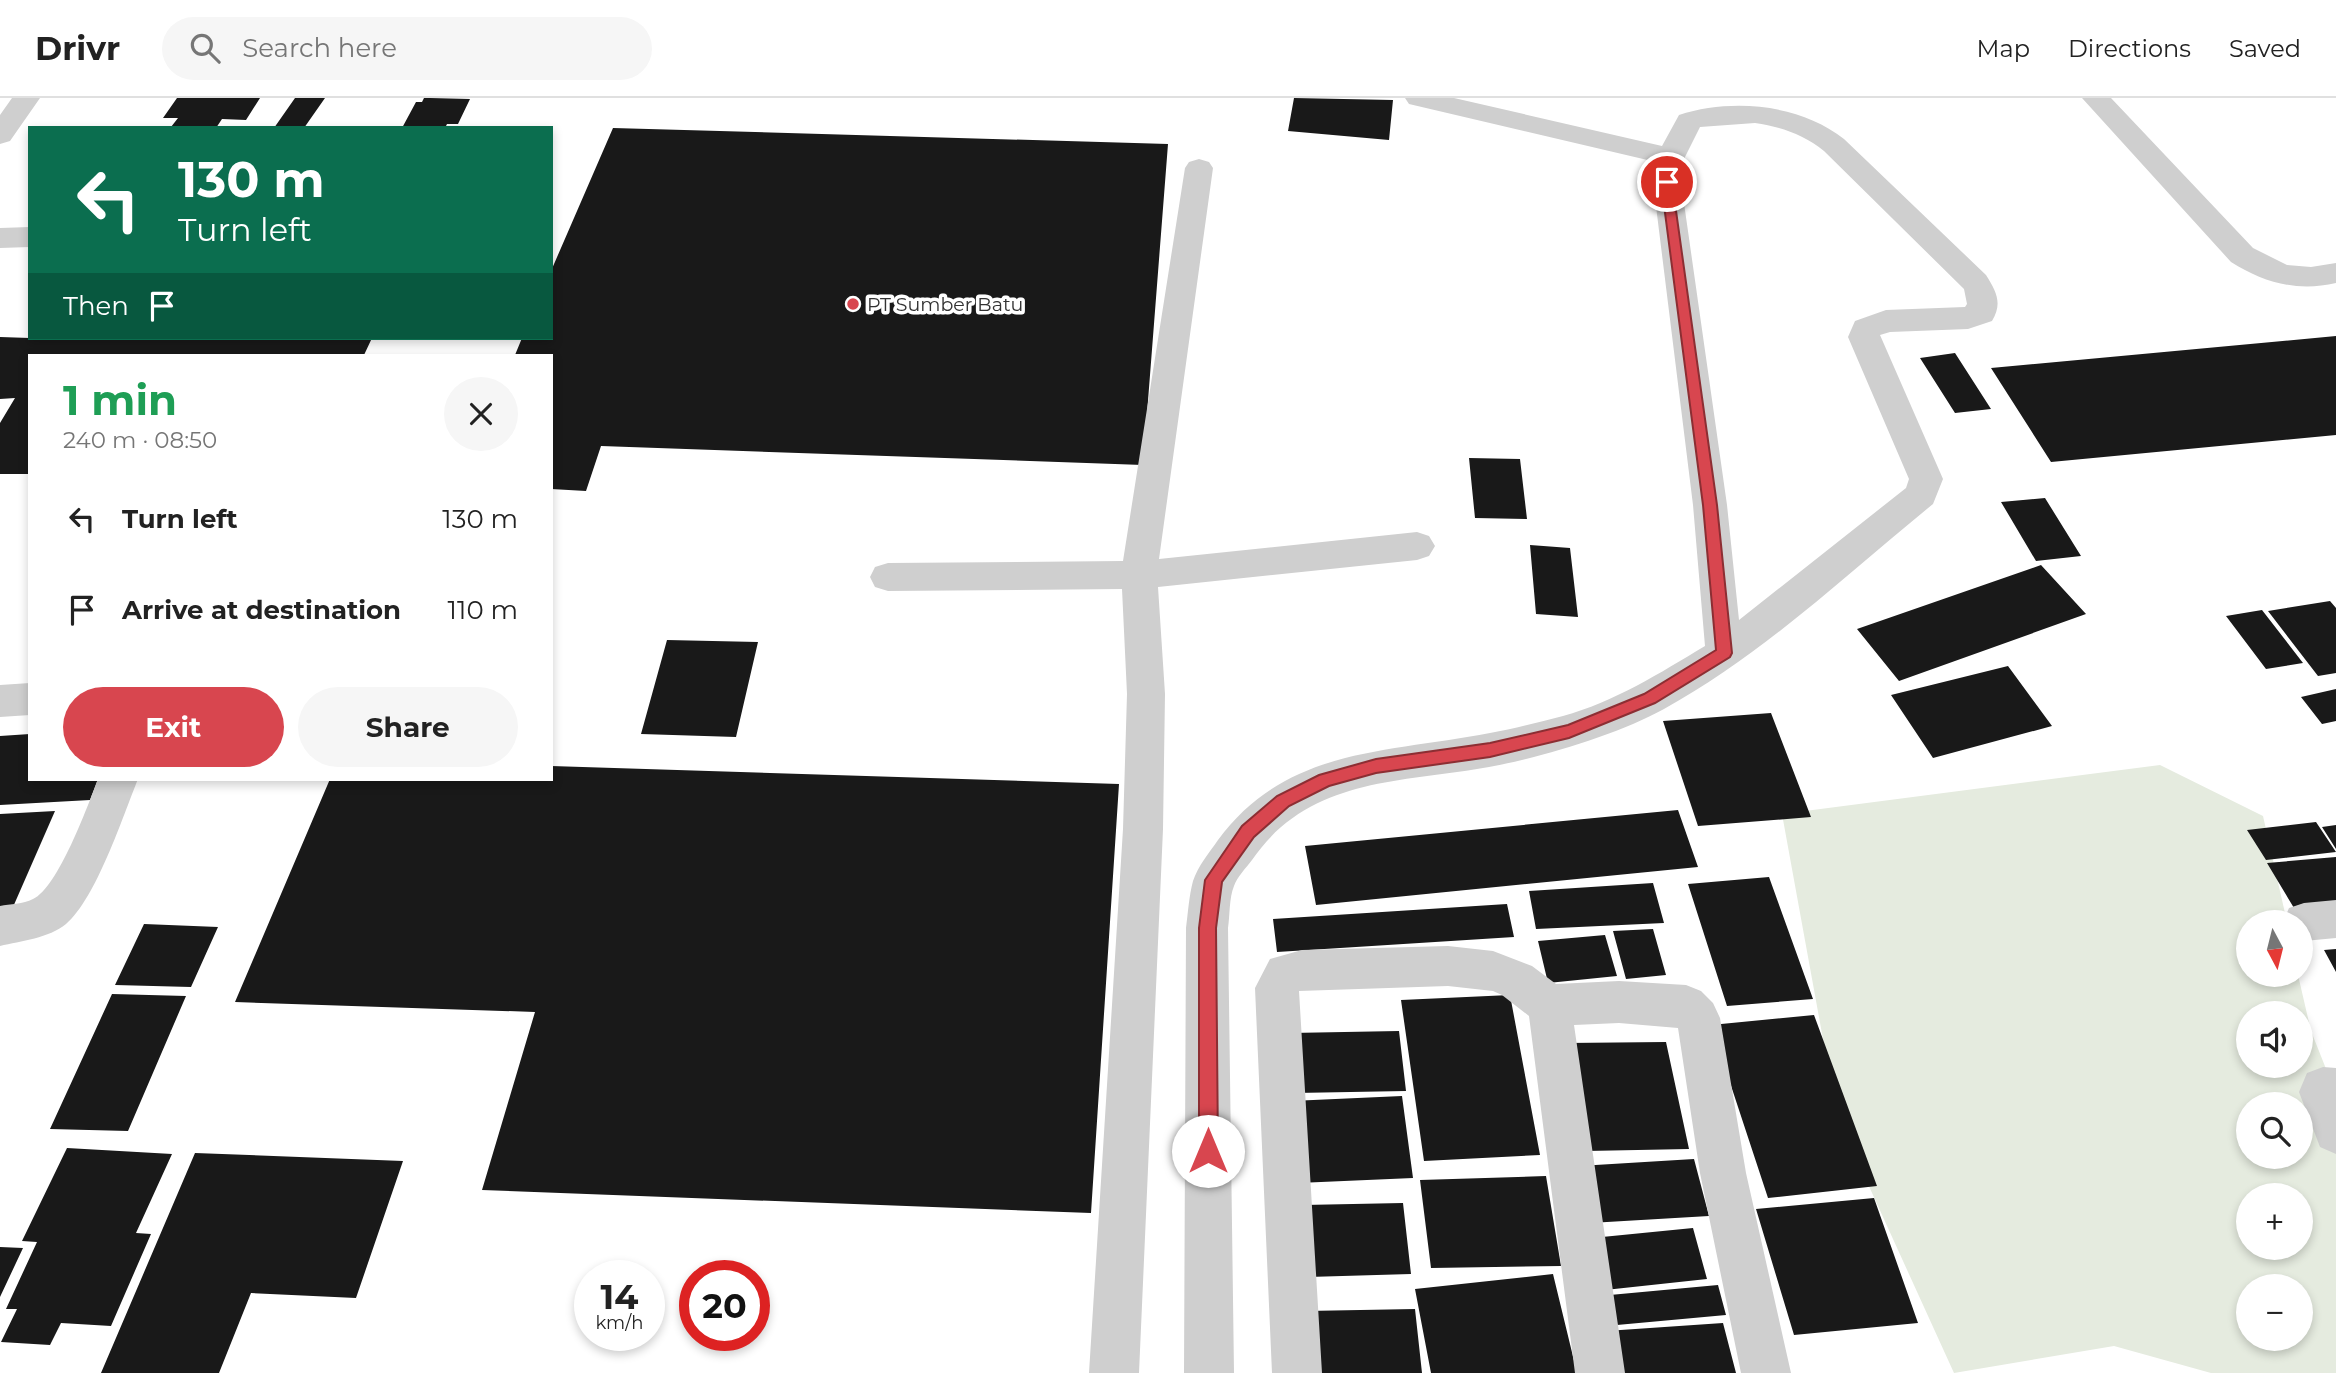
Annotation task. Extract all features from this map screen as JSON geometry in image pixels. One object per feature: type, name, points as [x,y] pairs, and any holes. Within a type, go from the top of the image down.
[{"type":"street","points":[[0,135],[26,98]]},
{"type":"street","points":[[1419,98],[1671,157]]},
{"type":"street","points":[[2096,98],[2242,255],[2259,267],[2277,274],[2317,278],[2336,273]]},
{"type":"street","points":[[1209,1373],[1207,928],[1214,880],[1248,832],[1283,801],[1325,780],[1376,766],[1490,750],[1569,731],[1649,698],[1724,653],[1921,495],[1926,479],[1864,337],[1866,329],[1886,321],[1968,318],[1980,313],[1984,304],[1982,293],[1956,264],[1834,145],[1802,124],[1755,115],[1694,117],[1680,134],[1671,157],[1667,182],[1668,208],[1710,505],[1724,653]]},
{"type":"street","points":[[1114,1373],[1143,829],[1146,694],[1139,575],[1199,168]]},
{"type":"street","points":[[0,238],[28,237]]},
{"type":"street","points":[[888,577],[1139,575],[1417,547]]},
{"type":"street","points":[[0,701],[28,699]]},
{"type":"street","points":[[0,926],[51,912],[65,896],[102,820],[117,781]]},
{"type":"street","points":[[1297,1373],[1277,988],[1285,973],[1302,970],[1448,966],[1493,971],[1517,980],[1549,1005],[1619,1002],[1686,1006],[1698,1018],[1723,1173],[1766,1373]]},
{"type":"street","points":[[1549,1005],[1600,1373]]},
{"type":"street","points":[[2336,1090],[2323,1089],[2321,1092],[2336,1131]]},
{"type":"shaded area","points":[[2160,765],[2263,816],[2284,910],[2236,910],[2236,987],[2301,987],[2304,1001],[2236,1001],[2236,1078],[2313,1078],[2313,1036],[2336,1094],[2336,1373],[2211,1373],[2114,1346],[1954,1373],[1837,1116],[1782,814]]},
{"type":"building","points":[[177,98],[260,98],[246,120],[222,119],[217,126],[172,126],[178,118],[163,118]]},
{"type":"building","points":[[295,98],[325,98],[305,126],[275,126]]},
{"type":"building","points":[[424,98],[470,99],[458,124],[403,126],[416,102],[422,102]]},
{"type":"building","points":[[1294,98],[1393,100],[1389,140],[1288,131]]},
{"type":"building","name":"PT Sumber Batu","points":[[613,128],[1168,144],[1143,465],[601,446],[586,491],[553,489],[553,354],[515,354],[521,340],[553,340],[553,266]]},
{"type":"building","points":[[2336,336],[2336,435],[2051,462],[1991,368]]},
{"type":"building","points":[[0,337],[28,340],[371,340],[364,354],[28,354],[28,474],[0,474],[0,423],[15,398],[0,399]]},
{"type":"building","points":[[1955,353],[1991,409],[1955,413],[1920,358]]},
{"type":"building","points":[[1469,458],[1520,459],[1527,519],[1475,518]]},
{"type":"building","points":[[2045,498],[2081,556],[2036,561],[2001,502]]},
{"type":"building","points":[[1530,545],[1570,548],[1578,617],[1536,614]]},
{"type":"building","points":[[2041,565],[2086,614],[1899,681],[1857,629]]},
{"type":"building","points":[[2330,601],[2336,608],[2336,673],[2318,676],[2268,611]]},
{"type":"building","points":[[2262,610],[2303,663],[2266,669],[2226,616]]},
{"type":"building","points":[[667,640],[758,642],[736,737],[641,734]]},
{"type":"building","points":[[2008,666],[2052,726],[1933,758],[1891,695]]},
{"type":"building","points":[[2336,689],[2336,721],[2322,724],[2301,697]]},
{"type":"building","points":[[1771,713],[1811,817],[1698,826],[1663,721]]},
{"type":"building","points":[[28,734],[28,781],[97,781],[90,800],[0,805],[0,736]]},
{"type":"building","points":[[553,766],[1119,784],[1091,1213],[482,1190],[535,1012],[235,1002],[329,781],[553,781]]},
{"type":"building","points":[[1678,810],[1698,867],[1316,905],[1305,846]]},
{"type":"building","points":[[55,811],[13,907],[0,907],[0,814]]},
{"type":"building","points":[[2316,822],[2336,852],[2266,860],[2247,830]]},
{"type":"building","points":[[2336,825],[2336,849],[2322,827]]},
{"type":"building","points":[[2336,857],[2336,914],[2314,916],[2314,910],[2295,910],[2267,863]]},
{"type":"building","points":[[1769,877],[1813,999],[1727,1006],[1688,884]]},
{"type":"building","points":[[1653,883],[1664,923],[1536,929],[1529,891]]},
{"type":"building","points":[[1507,904],[1514,937],[1277,952],[1273,919]]},
{"type":"building","points":[[144,924],[218,927],[191,987],[115,985]]},
{"type":"building","points":[[1653,929],[1666,975],[1626,979],[1613,931]]},
{"type":"building","points":[[1605,935],[1617,976],[1548,983],[1538,941]]},
{"type":"building","points":[[2336,949],[2336,972],[2324,950]]},
{"type":"building","points":[[112,994],[186,996],[128,1131],[50,1129]]},
{"type":"building","points":[[1510,995],[1540,1155],[1424,1161],[1401,1000]]},
{"type":"building","points":[[1814,1015],[1877,1186],[1768,1198],[1711,1025]]},
{"type":"building","points":[[1399,1031],[1406,1091],[1295,1093],[1290,1033]]},
{"type":"building","points":[[1666,1042],[1689,1149],[1586,1151],[1566,1043]]},
{"type":"building","points":[[1402,1096],[1413,1178],[1298,1183],[1291,1101]]},
{"type":"building","points":[[67,1148],[172,1154],[136,1233],[151,1234],[111,1326],[61,1323],[50,1345],[1,1342],[17,1309],[6,1309],[37,1242],[22,1241]]},
{"type":"building","points":[[195,1153],[403,1161],[356,1298],[251,1293],[219,1373],[101,1373]]},
{"type":"building","points":[[1694,1159],[1709,1216],[1590,1223],[1579,1166]]},
{"type":"building","points":[[1546,1176],[1561,1266],[1431,1268],[1420,1180]]},
{"type":"building","points":[[1874,1198],[1918,1323],[1794,1335],[1756,1209]]},
{"type":"building","points":[[1403,1203],[1411,1274],[1308,1277],[1303,1205]]},
{"type":"building","points":[[1693,1228],[1707,1279],[1605,1290],[1592,1238]]},
{"type":"building","points":[[0,1247],[23,1248],[0,1297]]},
{"type":"building","points":[[1553,1274],[1577,1373],[1431,1373],[1415,1289]]},
{"type":"building","points":[[1718,1285],[1726,1315],[1606,1326],[1599,1296]]},
{"type":"building","points":[[1415,1309],[1422,1373],[1309,1373],[1306,1311]]},
{"type":"building","points":[[1723,1323],[1736,1373],[1615,1373],[1606,1331]]},
{"type":"place","name":"PT Sumber Batu","points":[[853,304]]},
{"type":"route","points":[[1208,1151],[1207,928],[1214,880],[1248,832],[1283,801],[1325,780],[1376,766],[1490,750],[1569,731],[1649,698],[1724,653],[1710,505],[1668,208],[1667,182]]}]
